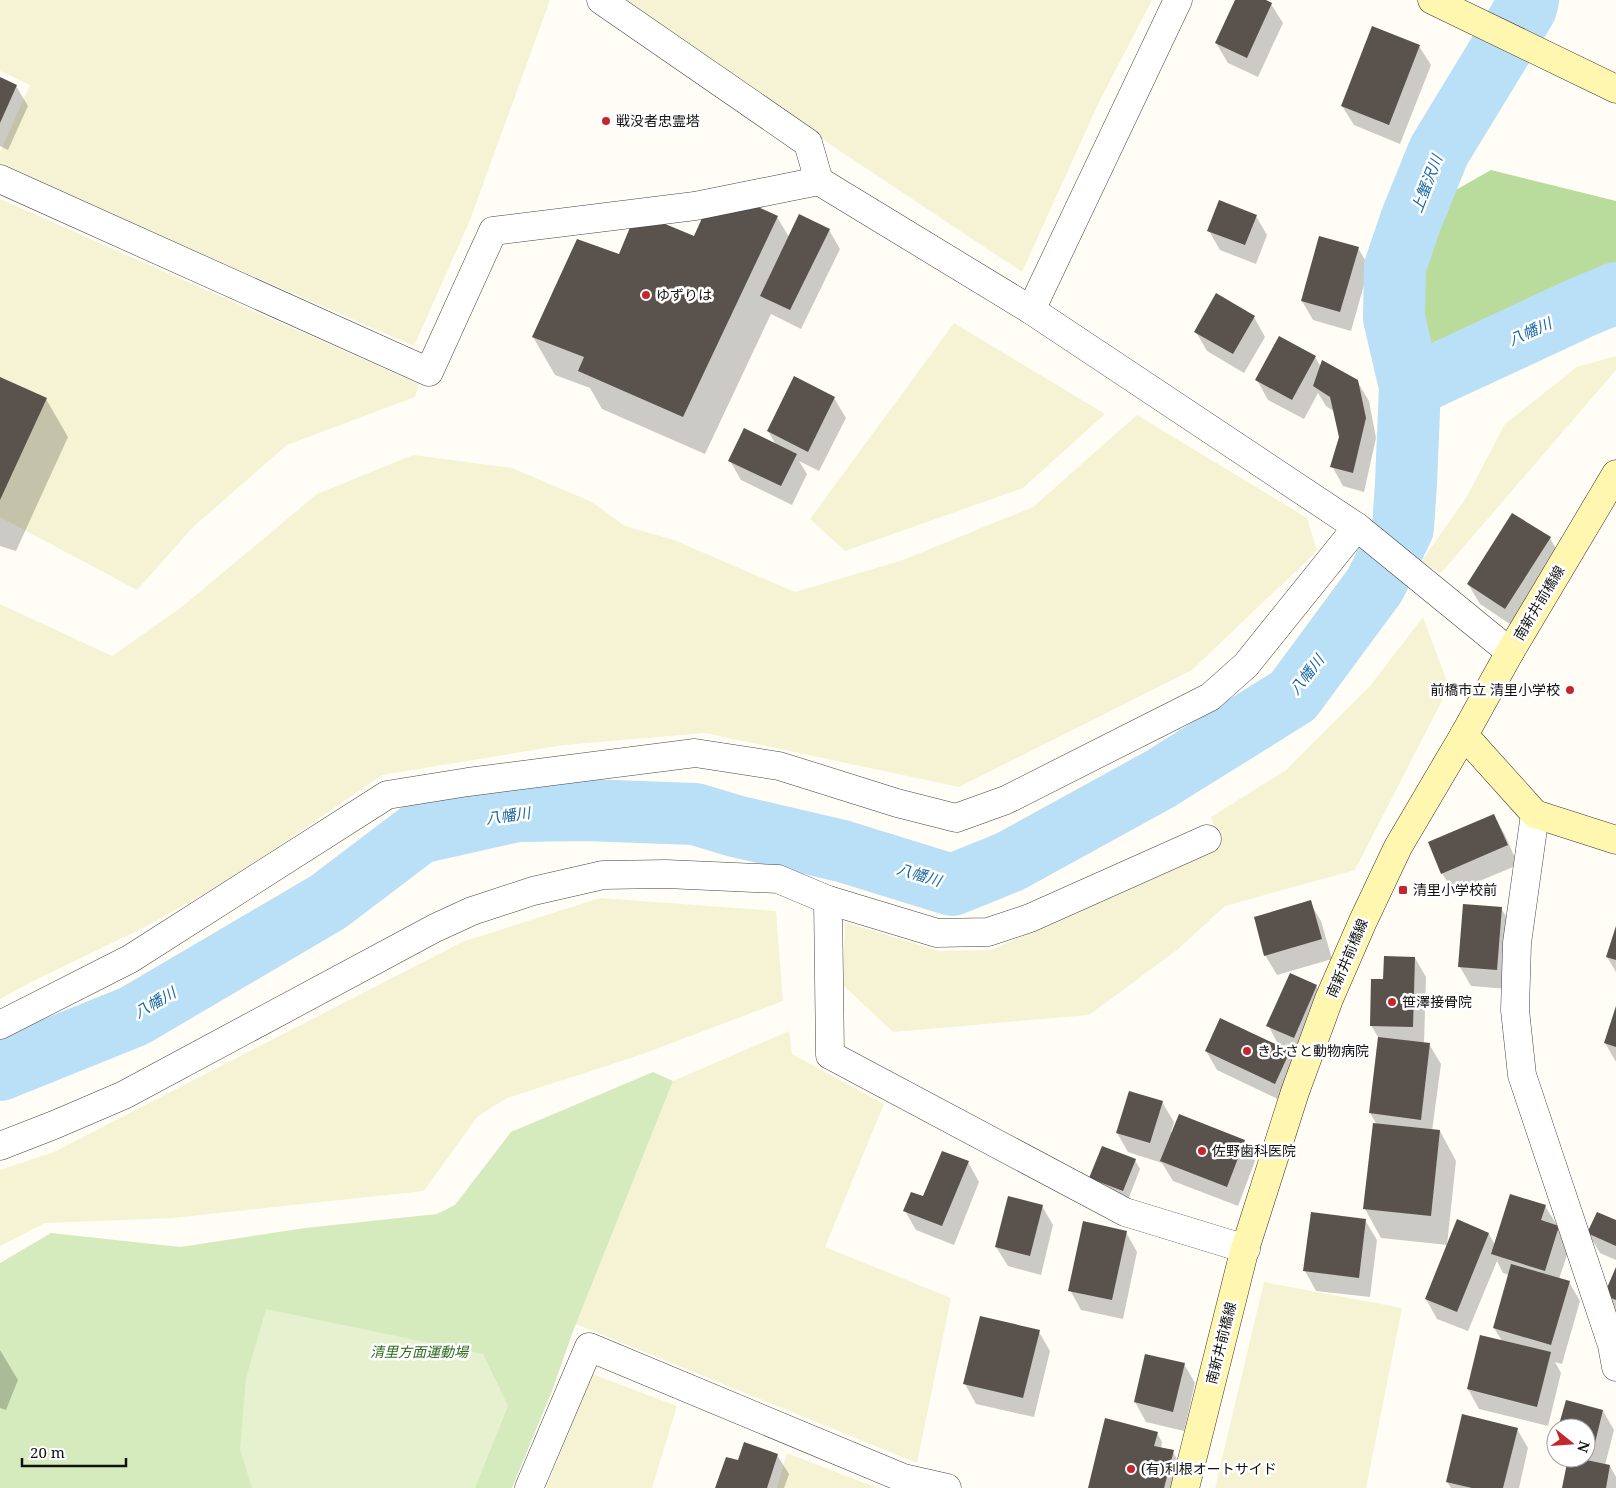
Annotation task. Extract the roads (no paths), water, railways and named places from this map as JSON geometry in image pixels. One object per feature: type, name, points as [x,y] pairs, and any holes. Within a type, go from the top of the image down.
[{"type":"main road","points":[[1432,0],[1616,88]]},
{"type":"main road","name":"南新井前橋線","points":[[1185,1488],[1246,1249],[1294,1092],[1329,999],[1363,920],[1398,847],[1510,652],[1616,474]]},
{"type":"main road","points":[[1464,735],[1535,814],[1616,840]]},
{"type":"street","points":[[601,0],[808,143],[819,181],[1031,310],[1363,533],[1510,652]]},
{"type":"street","points":[[1031,310],[1178,0]]},
{"type":"street","points":[[0,179],[428,372],[493,231],[695,206],[819,181]]},
{"type":"street","points":[[0,1025],[130,958],[387,795],[468,782],[695,753],[779,766],[896,803],[956,818],[1006,800],[1210,697],[1246,665],[1363,533]]},
{"type":"street","points":[[1535,814],[1517,943],[1515,1010],[1522,1075],[1612,1345],[1616,1367]]},
{"type":"street","points":[[0,1146],[54,1125],[124,1094],[435,928],[472,911],[533,891],[603,875],[666,874],[778,879],[828,900],[937,933],[988,932],[1030,918],[1207,839]]},
{"type":"street","points":[[828,900],[830,1055],[1125,1212],[1246,1249]]},
{"type":"street","points":[[529,1488],[589,1347],[903,1478],[947,1488]]},
{"type":"waterway","name":"八幡川","points":[[0,1070],[134,1016],[328,902],[419,833],[517,811],[585,810],[695,814],[735,826],[842,851],[952,885],[1009,862],[1160,779],[1293,696],[1375,585],[1403,528],[1410,387],[1394,318],[1395,267],[1411,220],[1439,151],[1526,8],[1528,0]]},
{"type":"waterway","name":"八幡川","points":[[1410,387],[1616,293]]},
{"type":"place","name":"戦没者忠霊塔","points":[[606,121]]},
{"type":"place","name":"ゆずりは","points":[[646,295]]},
{"type":"place","name":"前橋市立 清里小学校","points":[[1570,690]]},
{"type":"place","name":"清里小学校前","points":[[1403,890]]},
{"type":"place","name":"笹澤接骨院","points":[[1392,1002]]},
{"type":"place","name":"きよさと動物病院","points":[[1247,1051]]},
{"type":"place","name":"佐野歯科医院","points":[[1202,1151]]},
{"type":"place","name":"(有)利根オートサイド","points":[[1131,1469]]},
{"type":"water label","name":"上蟹沢川","points":[[1427,184]]},
{"type":"park label","name":"清里方面運動場","points":[[419,1352]]}]
